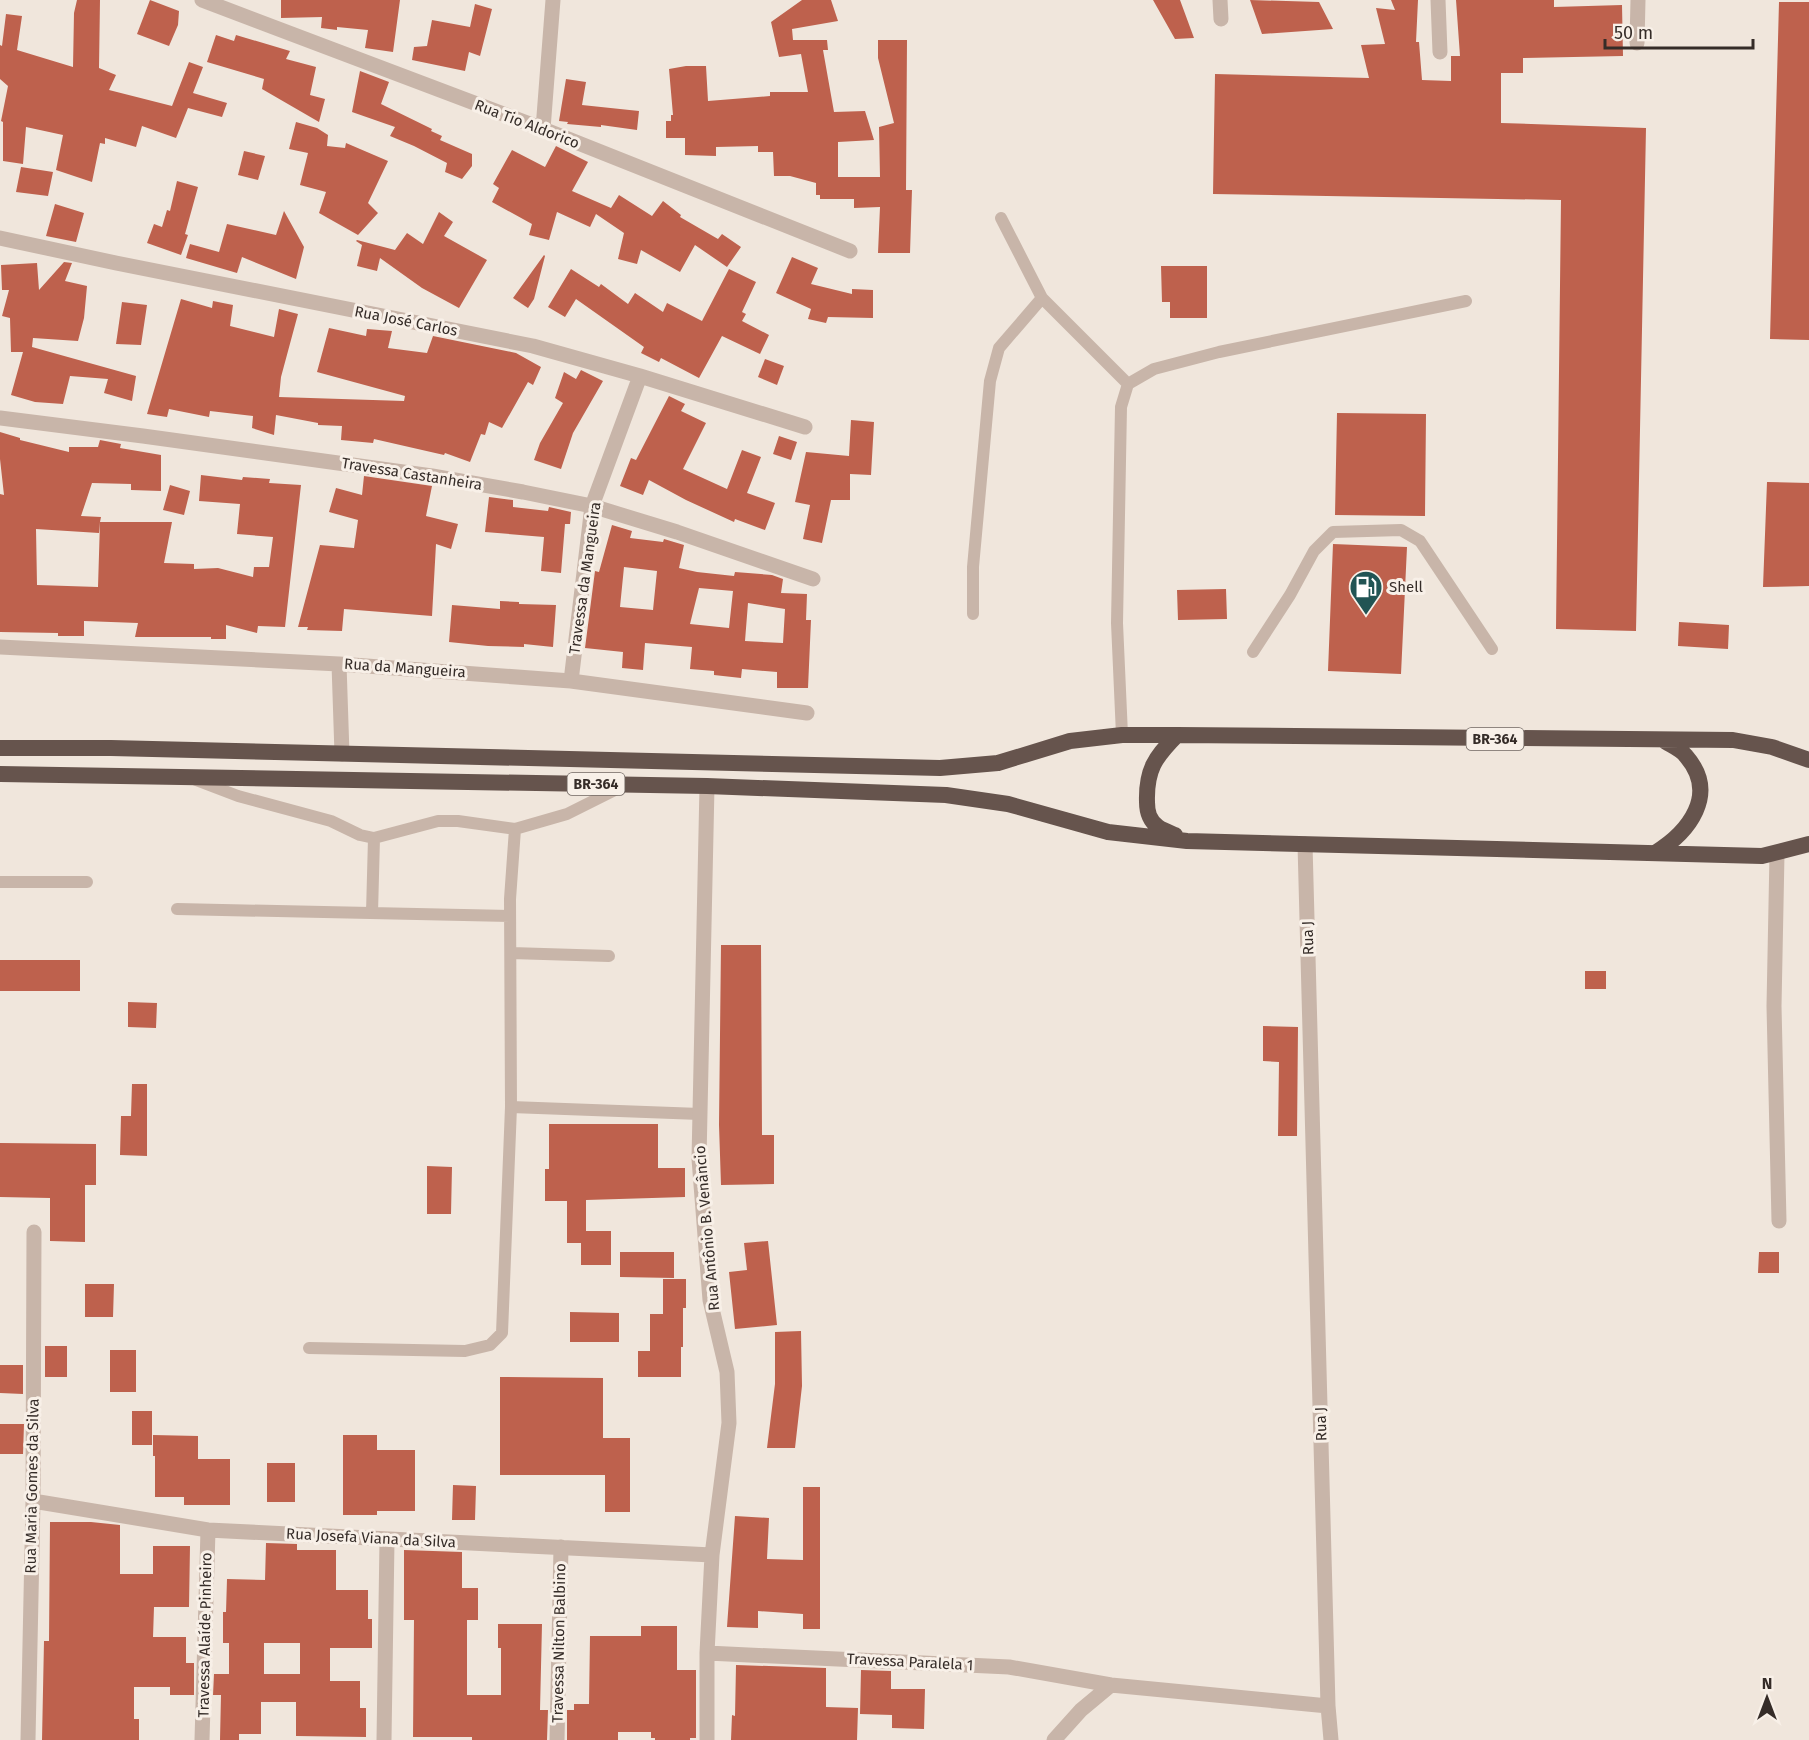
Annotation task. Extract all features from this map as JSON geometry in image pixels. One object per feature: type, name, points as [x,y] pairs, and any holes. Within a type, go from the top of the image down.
[{"type":"highway","name":"BR-364","points":[[0,748],[940,768],[998,762],[1070,741],[1122,735],[1177,735],[1733,741],[1772,747],[1809,760]]},
{"type":"highway","points":[[1177,735],[1157,757],[1150,770],[1146,784],[1147,814],[1158,827],[1187,841]]},
{"type":"highway","points":[[1654,853],[1673,842],[1687,828],[1696,814],[1699,803],[1700,781],[1695,768],[1685,754],[1661,739]]},
{"type":"highway","name":"BR-364","points":[[0,774],[707,786],[946,795],[1008,804],[1108,832],[1187,841],[1762,856],[1809,844]]},
{"type":"street","name":"Rua Tio Aldorico","points":[[202,0],[543,129],[850,251]]},
{"type":"street","points":[[543,129],[553,0]]},
{"type":"street","points":[[1220,0],[1221,19]]},
{"type":"street","points":[[1438,0],[1440,52]]},
{"type":"street","points":[[1637,43],[1638,0]]},
{"type":"street","name":"Rua José Carlos","points":[[0,238],[533,346],[640,376],[805,428]]},
{"type":"street","name":"Travessa da Mangueira","points":[[571,681],[592,506],[640,376]]},
{"type":"street","name":"Travessa Castanheira","points":[[0,418],[432,476],[592,506],[677,532],[813,579]]},
{"type":"street","name":"Rua da Mangueira","points":[[0,647],[339,664],[571,681],[807,713]]},
{"type":"street","points":[[339,664],[342,754]]},
{"type":"street","name":"Rua Antônio B. Venâncio","points":[[706,1740],[706,1653],[712,1554],[729,1424],[727,1372],[710,1300],[699,1159],[707,786]]},
{"type":"street","name":"Rua J","points":[[1305,844],[1328,1706],[1331,1740]]},
{"type":"street","points":[[1777,854],[1774,1006],[1779,1221]]},
{"type":"street","name":"Rua Maria Gomes da Silva","points":[[28,1740],[33,1501],[34,1232]]},
{"type":"street","name":"Rua Josefa Viana da Silva","points":[[33,1501],[208,1530],[712,1554]]},
{"type":"street","name":"Travessa Alaíde Pinheiro","points":[[202,1740],[208,1530]]},
{"type":"street","points":[[384,1740],[387,1540]]},
{"type":"street","name":"Travessa Nilton Balbino","points":[[557,1740],[561,1547]]},
{"type":"street","name":"Travessa Paralela 1","points":[[706,1653],[1009,1666],[1111,1685]]},
{"type":"street","points":[[1054,1740],[1081,1710],[1111,1685],[1328,1706]]},
{"type":"lane","points":[[1001,218],[1042,298],[1128,384]]},
{"type":"lane","points":[[973,614],[973,567],[990,381],[999,348],[1042,298]]},
{"type":"lane","points":[[1122,735],[1117,623],[1121,407],[1128,384],[1154,369],[1219,352],[1466,301]]},
{"type":"lane","points":[[1253,652],[1290,595],[1314,551],[1333,532],[1401,530],[1420,542],[1431,556],[1492,649]]},
{"type":"lane","points":[[190,778],[238,796],[332,821],[360,836],[374,838],[438,821],[458,821],[515,829],[567,814],[626,785]]},
{"type":"lane","points":[[309,1348],[465,1351],[490,1345],[502,1334],[511,1107],[510,916],[515,829]]},
{"type":"lane","points":[[372,913],[374,838]]},
{"type":"lane","points":[[0,882],[87,882]]},
{"type":"lane","points":[[177,909],[510,916]]},
{"type":"lane","points":[[511,953],[609,956]]},
{"type":"lane","points":[[511,1107],[700,1114]]},
{"type":"building","points":[[77,0],[100,0],[99,68],[116,75],[109,90],[172,106],[189,62],[203,67],[193,93],[227,103],[222,117],[188,108],[176,138],[142,126],[136,147],[105,138],[105,144],[100,143],[92,182],[56,170],[63,135],[26,127],[23,164],[3,161],[3,122],[1,121],[8,86],[0,79],[0,45],[2,46],[6,14],[22,16],[17,50],[73,67],[74,13]]},
{"type":"building","points":[[150,0],[179,11],[178,25],[169,46],[137,34]]},
{"type":"building","points":[[281,0],[400,0],[393,52],[365,48],[368,30],[321,28],[322,17],[281,18]]},
{"type":"building","points":[[802,0],[831,0],[838,21],[792,29],[793,40],[827,40],[828,50],[823,50],[834,112],[865,111],[874,140],[838,142],[838,177],[880,177],[879,127],[894,123],[878,58],[878,40],[907,40],[906,190],[912,190],[910,253],[878,253],[880,207],[854,208],[854,199],[820,199],[820,195],[816,195],[816,183],[790,176],[774,176],[773,152],[758,152],[758,146],[716,147],[716,156],[685,155],[685,138],[666,138],[666,121],[671,121],[671,115],[673,115],[669,69],[706,66],[708,101],[770,96],[770,92],[808,92],[801,54],[779,57],[771,22]]},
{"type":"building","points":[[1153,0],[1180,0],[1194,38],[1175,39]]},
{"type":"building","points":[[1250,0],[1319,2],[1333,29],[1262,34]]},
{"type":"building","points":[[1391,0],[1418,0],[1416,42],[1419,42],[1422,80],[1451,81],[1451,56],[1460,56],[1456,0],[1554,0],[1554,7],[1622,5],[1623,56],[1523,58],[1523,73],[1501,73],[1501,123],[1646,128],[1636,631],[1556,629],[1561,200],[1213,194],[1215,74],[1369,78],[1361,45],[1385,44],[1376,8],[1395,10]]},
{"type":"building","points":[[1779,2],[1809,2],[1809,340],[1770,339]]},
{"type":"building","points":[[475,4],[492,9],[480,56],[469,52],[465,71],[412,60],[414,47],[427,46],[432,20],[470,27]]},
{"type":"building","points":[[216,35],[234,41],[236,35],[290,51],[286,59],[316,67],[310,95],[325,99],[319,122],[262,89],[264,79],[207,62]]},
{"type":"building","points":[[360,71],[389,82],[381,104],[432,129],[431,131],[442,136],[440,140],[472,154],[472,166],[462,179],[445,172],[447,163],[390,136],[395,127],[352,112]]},
{"type":"building","points":[[566,79],[586,82],[582,105],[639,111],[637,130],[601,125],[601,127],[567,124],[568,122],[559,121]]},
{"type":"building","points":[[296,122],[317,128],[328,135],[327,146],[345,148],[346,143],[388,161],[368,203],[378,213],[358,235],[319,213],[326,192],[300,185],[308,153],[289,149]]},
{"type":"building","points":[[556,146],[588,162],[572,191],[611,208],[619,195],[652,216],[663,201],[681,215],[680,217],[718,239],[722,234],[741,247],[727,267],[695,245],[680,272],[641,250],[637,264],[618,259],[624,233],[596,214],[590,227],[557,212],[549,240],[529,235],[532,224],[492,202],[499,188],[493,184],[512,150],[545,167]]},
{"type":"building","points":[[244,151],[265,156],[258,180],[238,175]]},
{"type":"building","points":[[21,167],[53,172],[48,196],[16,192]]},
{"type":"building","points":[[177,181],[198,187],[185,234],[188,235],[181,255],[147,243],[154,224],[162,227],[167,210],[170,211]]},
{"type":"building","points":[[55,204],[84,213],[76,242],[46,236]]},
{"type":"building","points":[[284,211],[304,247],[296,279],[242,257],[237,273],[186,258],[190,244],[219,252],[227,224],[276,235]]},
{"type":"building","points":[[439,212],[453,222],[444,236],[487,260],[459,308],[422,288],[380,258],[377,271],[357,266],[362,245],[357,240],[395,250],[407,233],[423,244]]},
{"type":"building","points":[[544,255],[534,299],[528,308],[513,298]]},
{"type":"building","points":[[792,257],[818,268],[811,284],[852,294],[852,289],[873,290],[873,318],[828,317],[826,323],[808,319],[811,309],[776,293]]},
{"type":"building","points":[[64,262],[72,263],[65,281],[87,286],[84,318],[78,341],[33,338],[32,347],[136,376],[132,401],[104,393],[108,379],[70,376],[63,404],[35,402],[11,395],[23,352],[11,352],[10,318],[2,316],[9,290],[2,290],[1,265],[37,263],[39,290]]},
{"type":"building","points":[[1161,266],[1207,266],[1207,318],[1170,318],[1170,302],[1162,302]]},
{"type":"building","points":[[571,269],[599,287],[601,284],[628,304],[635,293],[663,312],[667,303],[702,321],[729,269],[756,282],[742,312],[746,314],[742,321],[769,335],[760,354],[722,336],[699,378],[661,358],[659,362],[641,353],[644,347],[576,299],[565,317],[548,307]]},
{"type":"building","points":[[181,299],[212,308],[213,301],[233,305],[230,326],[274,337],[279,309],[298,314],[281,377],[279,397],[404,401],[405,396],[317,372],[329,328],[366,336],[367,329],[392,331],[388,348],[427,353],[433,336],[516,353],[541,367],[533,385],[528,382],[502,428],[489,422],[485,435],[481,434],[470,462],[445,453],[444,455],[374,439],[373,443],[341,440],[342,426],[318,425],[318,423],[276,415],[274,435],[252,428],[253,416],[210,411],[209,417],[169,409],[167,417],[147,414]]},
{"type":"building","points":[[122,302],[147,305],[141,345],[116,344]]},
{"type":"building","points":[[765,359],[784,366],[777,385],[758,377]]},
{"type":"building","points":[[581,370],[603,381],[573,433],[561,469],[534,460],[540,443],[563,403],[555,398],[564,372],[576,379]]},
{"type":"building","points":[[669,396],[685,404],[681,411],[706,423],[683,469],[727,489],[742,450],[761,457],[747,493],[775,503],[765,530],[735,519],[734,522],[649,480],[643,495],[620,486],[631,458],[636,460]]},
{"type":"building","points":[[1337,413],[1426,414],[1425,516],[1335,515]]},
{"type":"building","points":[[851,420],[874,422],[871,475],[850,474],[850,500],[831,500],[822,543],[803,539],[810,505],[795,502],[806,452],[849,456]]},
{"type":"building","points":[[0,432],[20,438],[20,440],[69,452],[69,447],[98,447],[100,440],[121,444],[120,448],[161,455],[161,491],[131,490],[131,484],[92,483],[81,516],[101,517],[100,522],[172,522],[164,563],[194,564],[194,569],[218,568],[253,577],[254,567],[269,567],[273,537],[237,534],[240,504],[199,501],[201,475],[242,480],[243,477],[270,479],[269,483],[301,485],[285,627],[258,626],[257,633],[226,625],[226,639],[135,637],[138,623],[84,621],[84,636],[0,632],[0,494],[4,495]],"holes":[[[100,522],[98,587],[37,585],[36,529],[99,533]]]},
{"type":"building","points":[[779,436],[797,442],[791,460],[773,454]]},
{"type":"building","points":[[364,476],[432,486],[426,516],[458,524],[451,549],[436,544],[432,616],[344,609],[342,631],[307,630],[308,627],[298,627],[320,545],[354,548],[358,520],[329,512],[336,488],[362,495]]},
{"type":"building","points":[[1767,482],[1809,483],[1809,586],[1763,587]]},
{"type":"building","points":[[170,485],[190,491],[184,515],[163,510]]},
{"type":"building","points":[[489,497],[513,500],[513,507],[548,511],[549,507],[571,512],[570,524],[565,524],[561,573],[541,571],[544,537],[485,532]]},
{"type":"building","points":[[612,525],[632,531],[630,538],[663,542],[664,539],[684,545],[679,568],[734,576],[735,572],[772,575],[783,579],[781,593],[807,594],[806,620],[811,620],[808,688],[777,688],[777,672],[742,669],[741,678],[714,675],[714,671],[690,669],[692,647],[645,643],[643,670],[622,668],[623,652],[585,648],[595,571],[599,572]],"holes":[[[624,567],[657,571],[653,610],[620,607]],[[699,588],[733,591],[729,628],[690,624]],[[748,603],[785,609],[783,643],[745,641]]]},
{"type":"building","points":[[1333,544],[1407,547],[1401,674],[1328,671]]},
{"type":"building","points":[[1226,589],[1227,619],[1178,620],[1177,590]]},
{"type":"building","points":[[500,601],[556,605],[553,647],[524,644],[524,647],[488,646],[449,642],[452,605],[500,609]]},
{"type":"building","points":[[1679,622],[1729,625],[1728,649],[1678,646]]},
{"type":"building","points":[[721,945],[761,945],[762,1135],[774,1135],[774,1184],[721,1185],[719,1125]]},
{"type":"building","points":[[0,960],[80,960],[80,991],[0,991]]},
{"type":"building","points":[[1585,971],[1606,971],[1606,989],[1585,989]]},
{"type":"building","points":[[128,1002],[157,1003],[156,1028],[128,1027]]},
{"type":"building","points":[[1263,1026],[1298,1027],[1297,1136],[1278,1136],[1279,1062],[1263,1061]]},
{"type":"building","points":[[132,1084],[147,1084],[147,1156],[120,1155],[121,1116],[131,1116]]},
{"type":"building","points":[[549,1124],[658,1124],[658,1168],[685,1168],[685,1197],[586,1200],[586,1231],[611,1231],[611,1265],[581,1265],[581,1243],[567,1243],[567,1201],[545,1201],[545,1169],[549,1169]]},
{"type":"building","points":[[0,1143],[96,1144],[96,1185],[85,1185],[85,1242],[50,1241],[50,1198],[0,1197]]},
{"type":"building","points":[[427,1166],[452,1167],[451,1214],[427,1214]]},
{"type":"building","points":[[768,1241],[777,1325],[735,1329],[729,1272],[747,1270],[744,1243]]},
{"type":"building","points":[[620,1252],[674,1252],[674,1278],[620,1277]]},
{"type":"building","points":[[1759,1252],[1779,1252],[1779,1273],[1758,1273]]},
{"type":"building","points":[[663,1279],[686,1279],[681,1377],[638,1377],[638,1351],[650,1351],[650,1314],[663,1314]]},
{"type":"building","points":[[85,1284],[114,1284],[113,1317],[85,1317]]},
{"type":"building","points":[[570,1312],[619,1313],[619,1342],[570,1342]]},
{"type":"building","points":[[801,1331],[802,1386],[795,1448],[767,1448],[775,1384],[775,1332]]},
{"type":"building","points":[[45,1346],[67,1346],[67,1377],[45,1377]]},
{"type":"building","points":[[110,1350],[136,1350],[136,1392],[110,1392]]},
{"type":"building","points":[[0,1365],[23,1365],[23,1394],[0,1393]]},
{"type":"building","points":[[500,1377],[603,1378],[603,1438],[630,1438],[630,1512],[605,1512],[605,1475],[500,1475]]},
{"type":"building","points":[[132,1411],[152,1411],[152,1445],[132,1445]]},
{"type":"building","points":[[0,1424],[24,1424],[23,1454],[0,1454]]},
{"type":"building","points":[[153,1435],[198,1436],[198,1459],[230,1459],[230,1505],[184,1505],[184,1497],[155,1497]]},
{"type":"building","points":[[343,1435],[377,1435],[377,1450],[415,1450],[415,1511],[377,1511],[377,1515],[343,1515]]},
{"type":"building","points":[[267,1463],[295,1463],[295,1502],[267,1502]]},
{"type":"building","points":[[453,1485],[476,1486],[475,1520],[452,1520]]},
{"type":"building","points":[[803,1487],[820,1487],[820,1629],[803,1629],[803,1614],[758,1611],[758,1628],[727,1627],[735,1516],[769,1518],[767,1559],[803,1560]]},
{"type":"building","points":[[50,1522],[120,1525],[120,1574],[153,1574],[153,1546],[190,1546],[189,1607],[154,1607],[153,1637],[186,1637],[186,1663],[194,1663],[194,1695],[170,1695],[170,1687],[134,1687],[134,1719],[139,1719],[139,1740],[42,1740],[44,1641],[49,1641]]},
{"type":"building","points":[[266,1543],[297,1544],[297,1550],[336,1550],[336,1590],[368,1590],[368,1619],[372,1619],[372,1648],[330,1648],[330,1681],[360,1681],[360,1708],[366,1708],[366,1737],[296,1736],[296,1702],[261,1702],[261,1734],[239,1734],[239,1740],[220,1740],[221,1695],[213,1695],[214,1674],[229,1674],[229,1643],[223,1643],[223,1612],[226,1612],[227,1579],[265,1580]],"holes":[[[264,1643],[300,1643],[300,1674],[264,1674]]]},
{"type":"building","points":[[404,1550],[462,1552],[462,1588],[478,1588],[478,1620],[467,1620],[467,1695],[501,1695],[501,1648],[498,1648],[498,1624],[542,1624],[540,1710],[548,1710],[547,1740],[413,1737],[414,1620],[404,1620]]},
{"type":"building","points":[[641,1626],[677,1626],[677,1670],[696,1670],[696,1738],[655,1740],[651,1738],[651,1732],[618,1732],[618,1740],[567,1740],[567,1710],[574,1710],[574,1704],[589,1704],[590,1636],[641,1636]]},
{"type":"building","points":[[736,1665],[826,1668],[826,1707],[858,1708],[857,1740],[731,1740],[732,1715],[735,1716]]},
{"type":"building","points":[[861,1670],[891,1671],[891,1689],[925,1689],[924,1729],[892,1728],[892,1715],[860,1714]]},
{"type":"place","name":"Shell","points":[[1366,616]]}]
